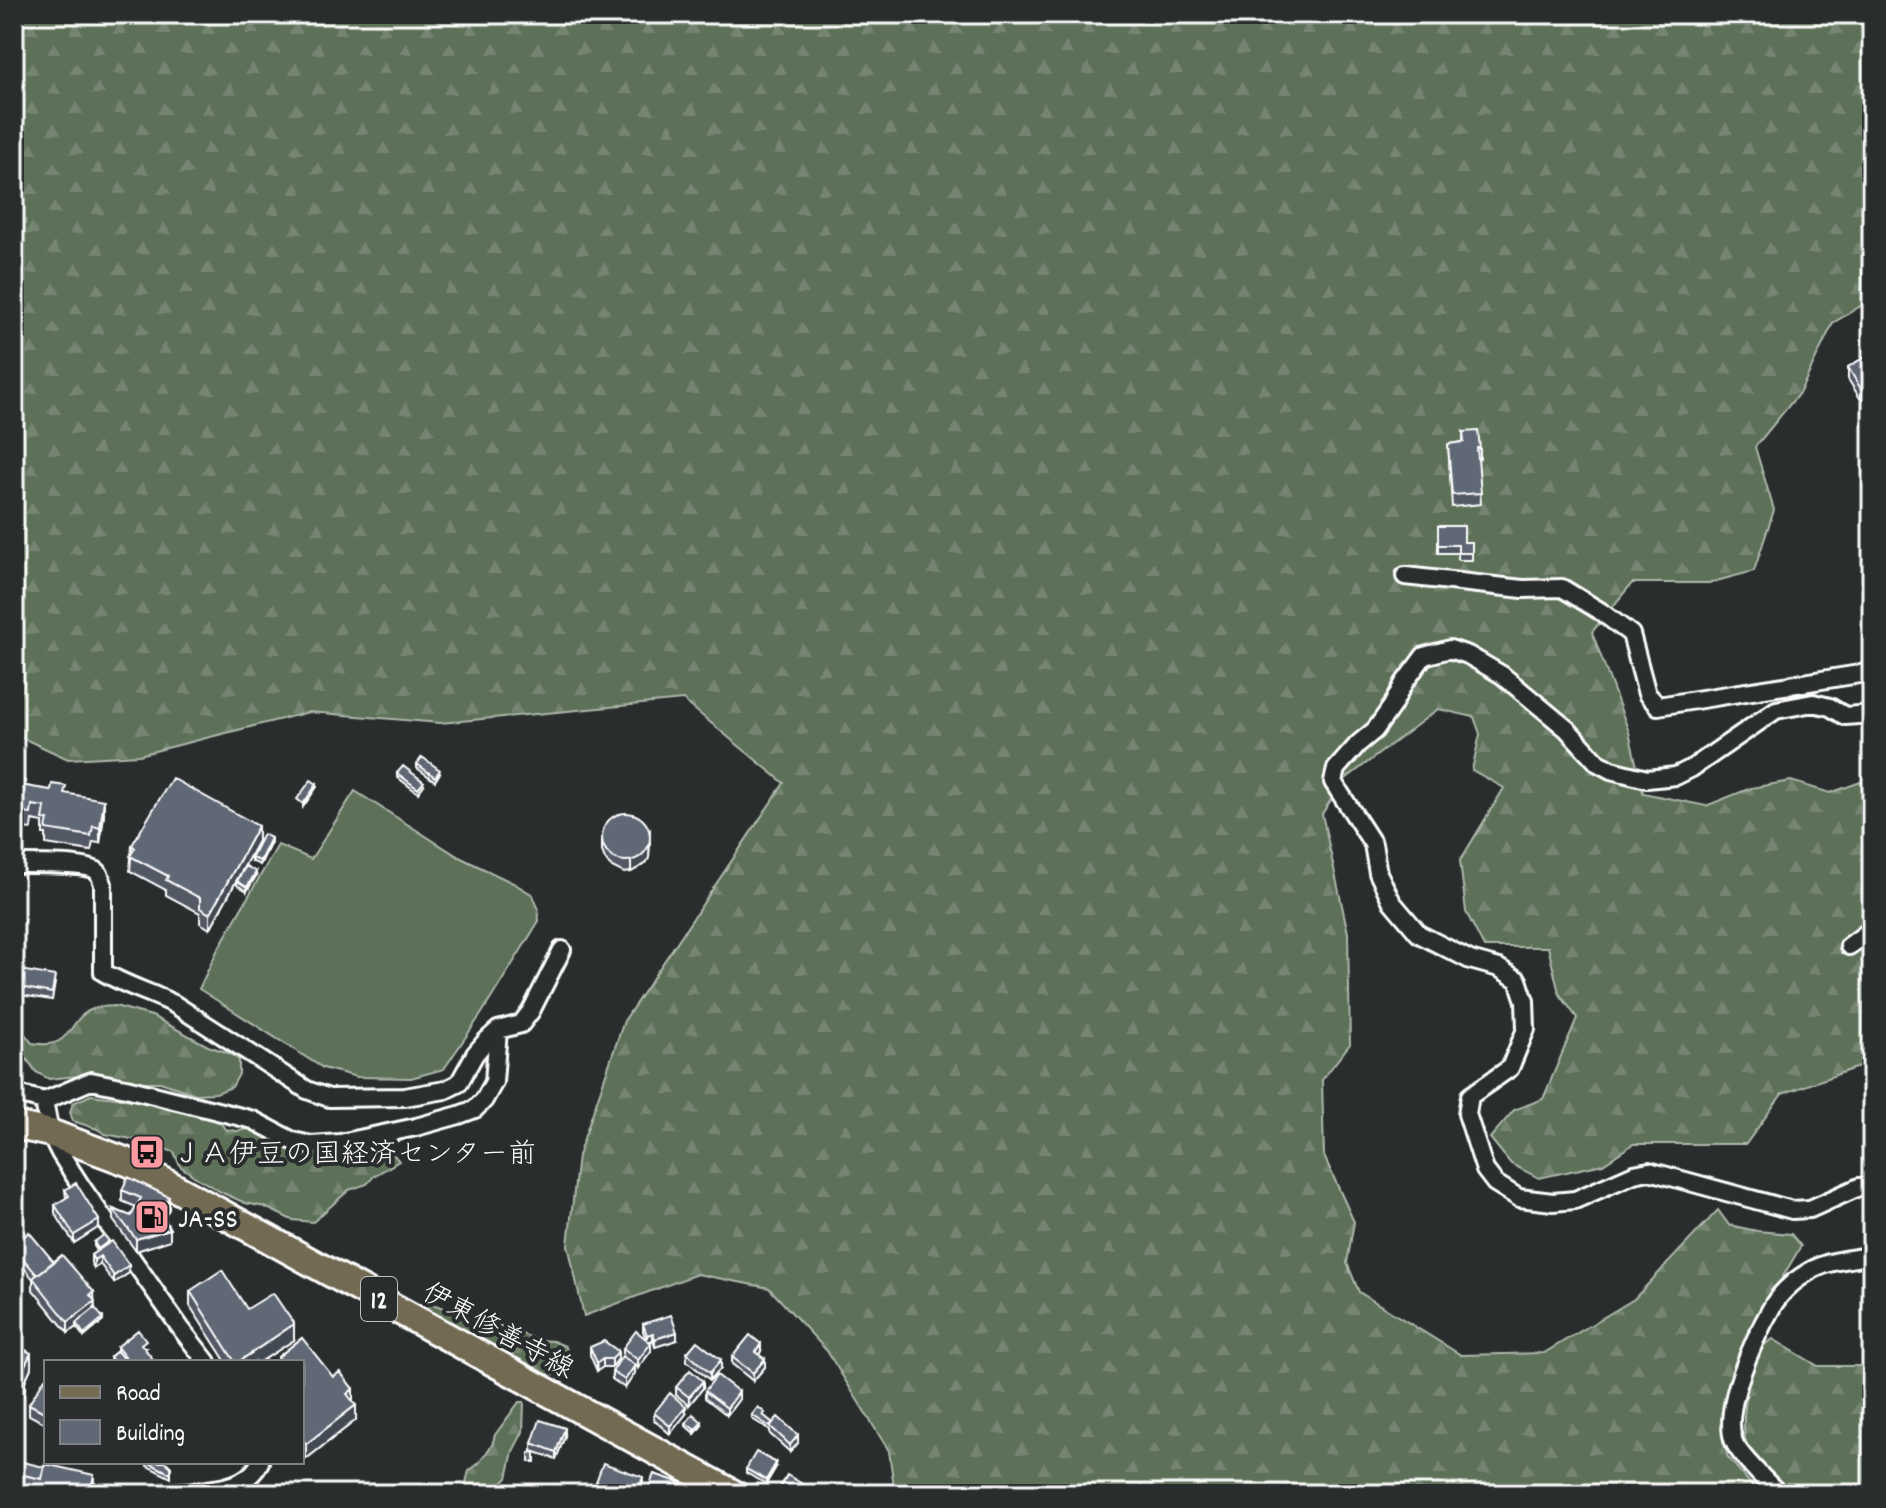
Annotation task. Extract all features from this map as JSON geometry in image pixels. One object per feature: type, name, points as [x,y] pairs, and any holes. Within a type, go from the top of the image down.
[{"type":"main road","name":"伊東修善寺線","points":[[14,1125],[50,1133],[130,1163],[734,1494]]},
{"type":"street","points":[[1405,576],[1523,589],[1562,588],[1631,634],[1647,694],[1658,706],[1872,672]]},
{"type":"street","points":[[1872,714],[1845,716],[1830,707],[1813,703],[1776,710],[1676,776],[1647,779],[1611,770],[1598,763],[1567,729],[1502,675],[1468,655],[1450,649],[1424,656],[1375,730],[1336,769],[1333,782],[1373,844],[1378,873],[1392,902],[1419,934],[1470,960],[1499,968],[1518,980],[1525,1001],[1526,1029],[1510,1068],[1470,1096],[1467,1114],[1485,1170],[1495,1183],[1519,1198],[1553,1202],[1575,1200],[1634,1174],[1649,1171],[1792,1210],[1810,1209],[1859,1187],[1872,1186]]},
{"type":"street","points":[[14,864],[92,868],[99,873],[103,884],[103,972],[122,984],[174,1004],[307,1090],[329,1098],[405,1097],[445,1090],[459,1083],[475,1054],[498,1030],[521,1024],[531,1011],[562,950]]},
{"type":"street","points":[[1849,946],[1872,929]]},
{"type":"street","points":[[14,1093],[44,1101],[91,1081],[253,1120],[293,1141],[311,1145],[340,1143],[416,1127],[475,1109],[494,1082],[498,1030]]},
{"type":"street","points":[[44,1101],[50,1133],[60,1153],[205,1360]]},
{"type":"street","points":[[1779,1494],[1734,1443],[1731,1416],[1743,1366],[1773,1305],[1798,1278],[1817,1266],[1838,1259],[1872,1255]]},
{"type":"street","points":[[158,1494],[227,1487],[248,1478],[260,1464]]},
{"type":"green space","points":[[14,14],[1872,14],[1872,299],[1833,323],[1800,392],[1755,447],[1774,510],[1754,571],[1709,583],[1632,583],[1592,632],[1629,732],[1643,793],[1706,806],[1751,788],[1791,781],[1830,793],[1872,778],[1872,1062],[1782,1094],[1746,1144],[1633,1144],[1603,1164],[1539,1178],[1511,1164],[1490,1138],[1514,1110],[1543,1099],[1577,1018],[1559,993],[1548,947],[1484,947],[1466,912],[1460,861],[1504,788],[1472,770],[1480,734],[1474,717],[1438,709],[1343,781],[1322,814],[1348,933],[1350,1044],[1322,1080],[1324,1156],[1354,1222],[1347,1263],[1359,1292],[1461,1355],[1544,1353],[1634,1299],[1718,1210],[1729,1225],[1791,1234],[1801,1246],[1758,1318],[1724,1414],[1727,1456],[1759,1494],[895,1494],[889,1451],[827,1351],[769,1288],[697,1274],[584,1316],[568,1245],[578,1156],[624,1021],[784,783],[683,700],[440,723],[309,712],[139,755],[68,759],[14,734]]},
{"type":"green space","points":[[355,791],[459,857],[533,895],[538,908],[539,921],[444,1069],[411,1078],[357,1077],[323,1068],[199,989],[217,951],[278,845],[311,859]]},
{"type":"green space","points":[[115,1006],[152,1016],[208,1046],[229,1053],[239,1060],[239,1074],[232,1087],[216,1093],[196,1094],[160,1082],[95,1074],[49,1079],[36,1072],[26,1058],[14,1054],[14,1020],[32,1043],[46,1044],[63,1038],[86,1012],[98,1007]]},
{"type":"green space","points":[[91,1095],[148,1102],[170,1110],[204,1115],[220,1122],[225,1129],[249,1129],[343,1150],[382,1149],[399,1161],[374,1176],[367,1184],[349,1190],[313,1222],[292,1220],[221,1192],[180,1166],[174,1152],[105,1134],[73,1121],[70,1112],[73,1103]]},
{"type":"green space","points":[[426,1302],[453,1311],[469,1321],[495,1324],[538,1340],[553,1341],[565,1346],[569,1353],[555,1374],[539,1375],[491,1351],[460,1328],[451,1326],[445,1318],[432,1313],[425,1306]]},
{"type":"green space","points":[[1773,1339],[1818,1366],[1862,1366],[1872,1362],[1872,1494],[1819,1495],[1792,1490],[1753,1455],[1744,1433],[1747,1392],[1758,1354]]},
{"type":"green space","points":[[519,1402],[524,1402],[523,1432],[513,1451],[507,1478],[491,1494],[463,1494],[469,1471],[479,1463]]},
{"type":"building","points":[[1872,353],[1872,386],[1870,383],[1861,389],[1848,367]]},
{"type":"building","points":[[1478,431],[1481,493],[1452,495],[1448,444],[1464,442],[1463,432]]},
{"type":"building","points":[[1438,526],[1464,526],[1464,542],[1472,542],[1472,553],[1458,553],[1458,545],[1438,545]]},
{"type":"building","points":[[422,757],[440,770],[435,777],[417,764]]},
{"type":"building","points":[[403,766],[424,782],[418,789],[397,773]]},
{"type":"building","points":[[172,778],[258,826],[210,914],[200,908],[200,898],[166,880],[168,876],[130,856],[135,848],[132,845]]},
{"type":"building","points":[[14,779],[26,781],[25,786],[51,790],[52,784],[66,786],[64,793],[104,800],[100,828],[93,826],[91,836],[46,829],[48,820],[43,819],[45,807],[32,805],[31,814],[14,812]]},
{"type":"building","points":[[311,780],[317,784],[303,804],[297,799]]},
{"type":"building","points":[[626,813],[643,820],[650,837],[643,854],[626,861],[609,854],[602,837],[609,820]]},
{"type":"building","points":[[263,834],[271,838],[260,861],[251,858]]},
{"type":"building","points":[[246,866],[256,872],[247,887],[237,881]]},
{"type":"building","points":[[14,969],[55,976],[52,993],[14,986]]},
{"type":"building","points":[[128,1177],[169,1197],[161,1212],[170,1229],[136,1239],[113,1209],[131,1216],[141,1198],[122,1190]]},
{"type":"building","points":[[76,1183],[99,1220],[74,1235],[55,1205],[69,1196],[65,1190]]},
{"type":"building","points":[[29,1232],[54,1262],[37,1275],[14,1248]]},
{"type":"building","points":[[104,1235],[109,1241],[98,1249],[94,1242]]},
{"type":"building","points":[[112,1241],[129,1265],[114,1276],[100,1256],[94,1260],[91,1255]]},
{"type":"building","points":[[62,1255],[94,1292],[90,1295],[95,1301],[68,1322],[33,1278]]},
{"type":"building","points":[[222,1270],[247,1309],[273,1293],[294,1324],[241,1360],[234,1360],[190,1291]]},
{"type":"building","points":[[95,1308],[103,1318],[84,1334],[76,1323]]},
{"type":"building","points":[[671,1315],[677,1332],[655,1339],[653,1333],[647,1335],[643,1324]]},
{"type":"building","points":[[138,1330],[146,1340],[141,1344],[153,1360],[127,1360],[117,1347]]},
{"type":"building","points":[[636,1331],[651,1343],[638,1360],[623,1348]]},
{"type":"building","points":[[750,1335],[761,1344],[755,1352],[765,1359],[753,1373],[732,1357]]},
{"type":"building","points":[[302,1338],[333,1377],[340,1372],[353,1389],[347,1394],[356,1405],[306,1444],[304,1360],[280,1360],[278,1357]]},
{"type":"building","points":[[604,1341],[618,1351],[612,1359],[597,1363],[590,1347]]},
{"type":"building","points":[[697,1341],[721,1360],[710,1373],[687,1353]]},
{"type":"building","points":[[14,1344],[31,1353],[20,1375],[25,1377],[19,1387],[14,1385]]},
{"type":"building","points":[[117,1351],[124,1360],[112,1360],[110,1357]]},
{"type":"building","points":[[622,1356],[635,1365],[625,1380],[612,1372]]},
{"type":"building","points":[[690,1370],[703,1381],[689,1397],[676,1387]]},
{"type":"building","points":[[717,1375],[739,1392],[727,1408],[705,1391]]},
{"type":"building","points":[[44,1380],[44,1412],[29,1404]]},
{"type":"building","points":[[670,1393],[686,1407],[670,1426],[654,1413]]},
{"type":"building","points":[[758,1407],[773,1423],[770,1427],[752,1415]]},
{"type":"building","points":[[693,1414],[702,1422],[695,1430],[686,1423]]},
{"type":"building","points":[[778,1417],[798,1435],[790,1445],[770,1426]]},
{"type":"building","points":[[540,1420],[565,1428],[556,1452],[532,1443]]},
{"type":"building","points":[[535,1452],[535,1462],[529,1462],[529,1453]]},
{"type":"building","points":[[756,1452],[776,1463],[766,1480],[746,1469]]},
{"type":"building","points":[[14,1460],[44,1467],[41,1479],[14,1473]]},
{"type":"building","points":[[603,1463],[643,1477],[637,1494],[596,1482]]},
{"type":"building","points":[[45,1464],[94,1475],[90,1494],[20,1494],[21,1489],[14,1487],[14,1473],[42,1479]]},
{"type":"building","points":[[152,1464],[168,1464],[171,1474]]},
{"type":"building","points":[[654,1474],[687,1485],[685,1490],[675,1486],[672,1494],[647,1493]]},
{"type":"building","points":[[787,1475],[820,1494],[781,1494],[778,1492]]},
{"type":"place","name":"ＪＡ伊豆の国経済センター前","points":[[147,1152]]},
{"type":"place","name":"JA-SS","points":[[152,1217]]}]
